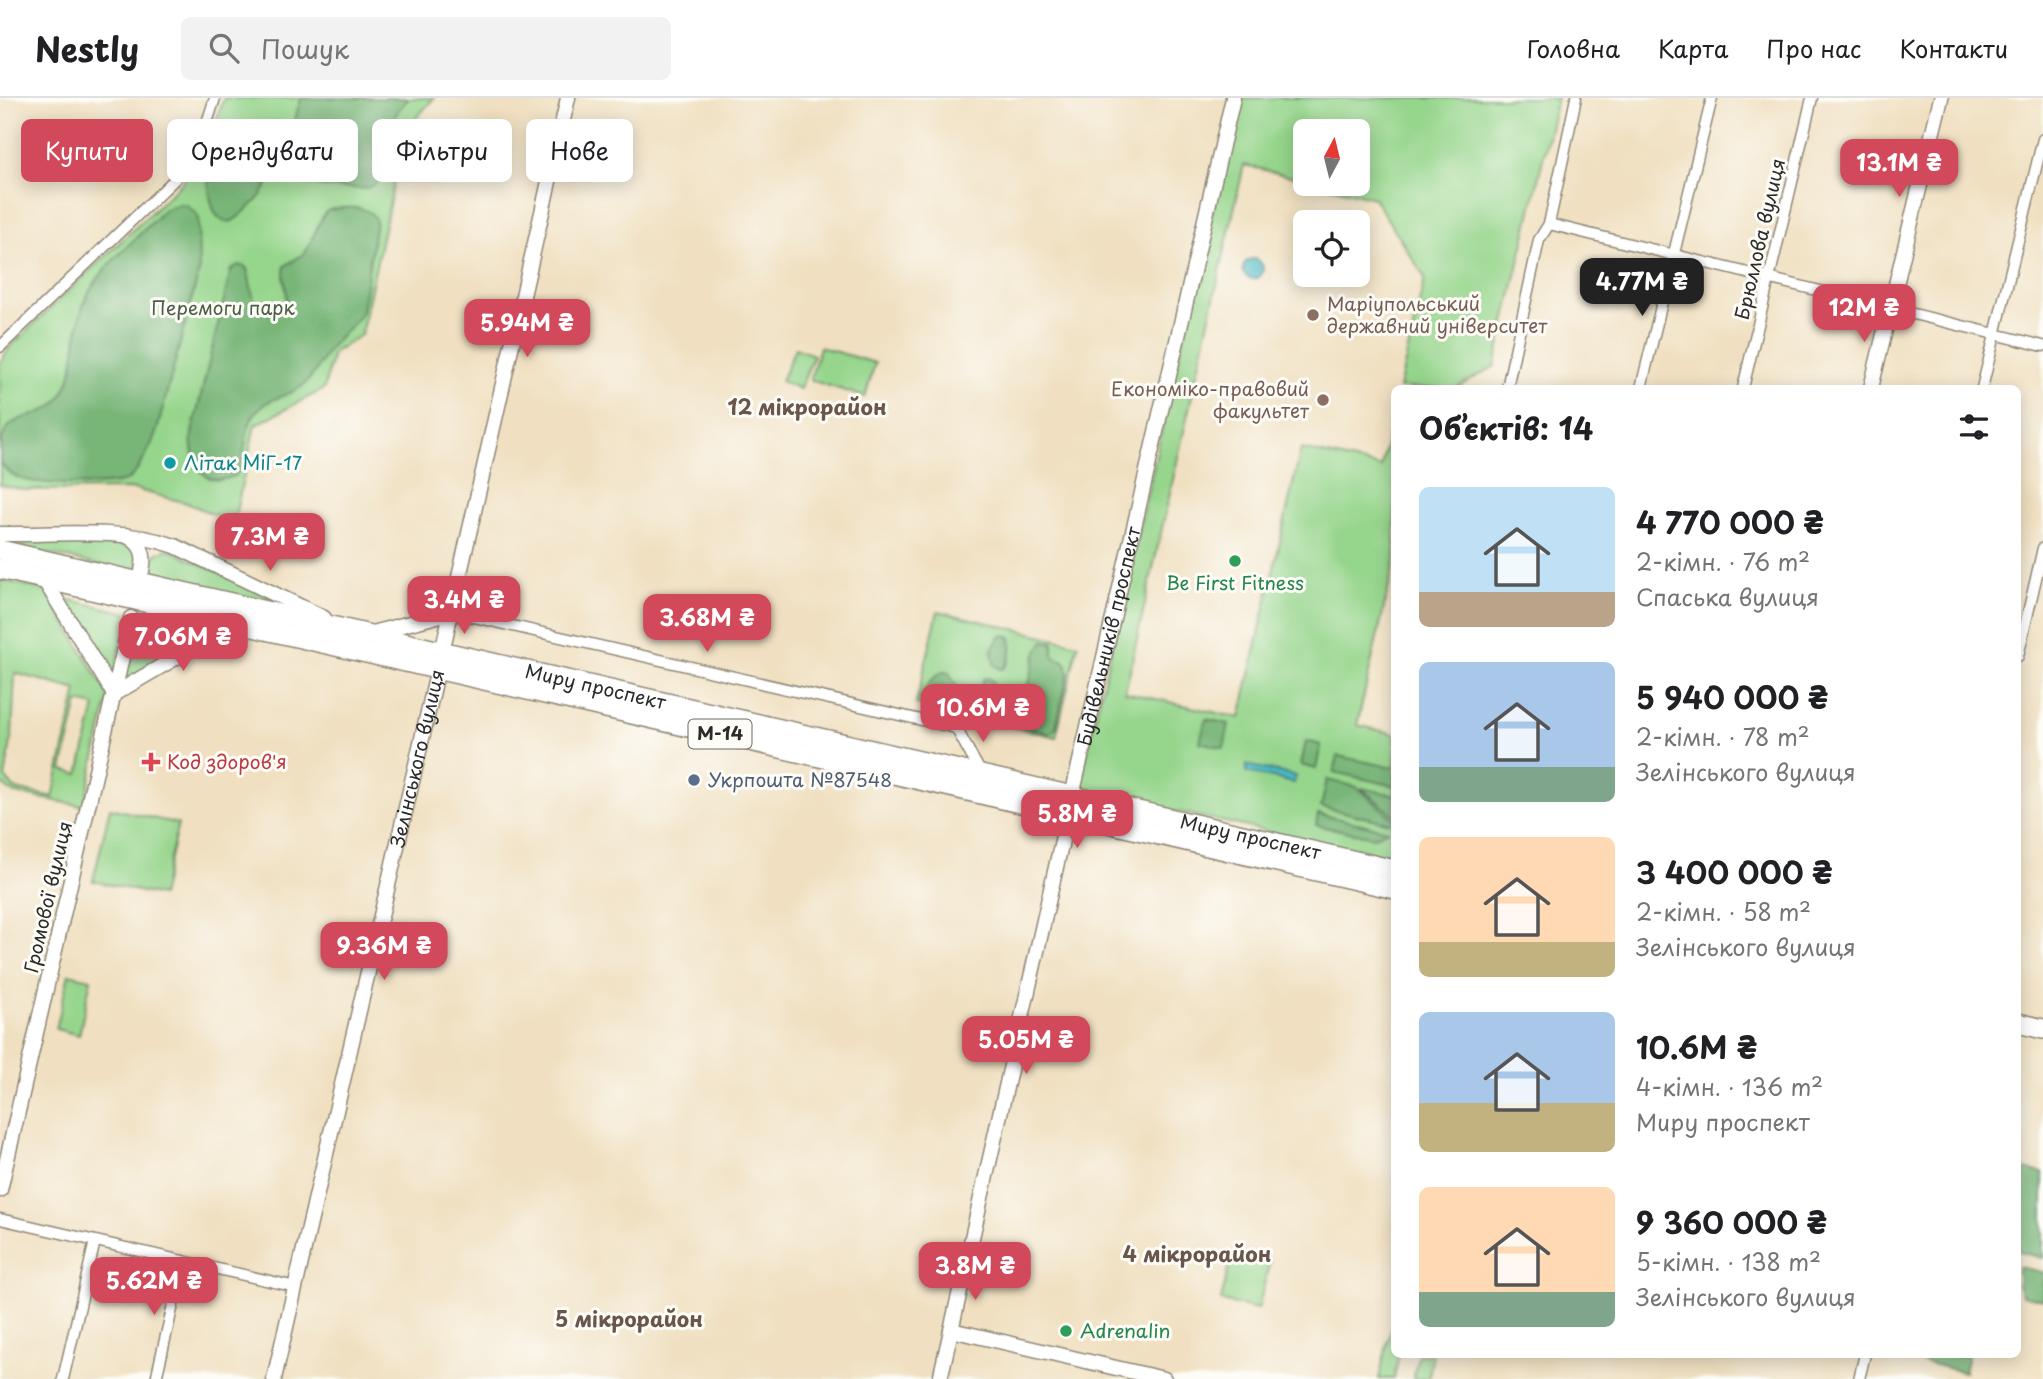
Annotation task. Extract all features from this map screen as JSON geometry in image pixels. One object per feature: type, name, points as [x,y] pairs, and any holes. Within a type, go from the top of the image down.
[{"type":"highway","name":"Миру проспект","points":[[1,549],[43,578],[235,623],[440,660],[982,776],[1070,805],[1391,869]]},
{"type":"highway","name":"Миру проспект","points":[[1,549],[358,633],[440,660],[1070,805],[1391,888]]},
{"type":"highway","points":[[2021,1024],[2043,1028]]},
{"type":"street","points":[[0,347],[175,179],[201,141],[215,98]]},
{"type":"street","name":"Зелінського вулиця","points":[[274,1379],[568,98]]},
{"type":"street","name":"Будівельників проспект","points":[[940,1379],[1233,98]]},
{"type":"street","points":[[1508,385],[1539,240],[1549,224],[1576,98]]},
{"type":"street","points":[[1643,385],[1712,98]]},
{"type":"street","name":"Брюллова вулиця","points":[[1745,385],[1812,98]]},
{"type":"street","points":[[1872,385],[1941,98]]},
{"type":"street","points":[[1983,385],[2043,139]]},
{"type":"street","points":[[1549,224],[2043,346]]},
{"type":"street","points":[[1,549],[124,535],[150,538],[175,546],[358,633],[452,612],[956,727],[982,776]]},
{"type":"street","points":[[124,535],[140,546],[143,566],[160,547],[175,546]]},
{"type":"street","points":[[2021,643],[2043,548]]},
{"type":"street","points":[[43,578],[114,694],[235,623]]},
{"type":"street","name":"Громової вулиця","points":[[0,1190],[131,618]]},
{"type":"street","points":[[0,1219],[296,1287]]},
{"type":"street","points":[[63,1379],[94,1241]]},
{"type":"street","points":[[156,1379],[183,1261]]},
{"type":"street","points":[[951,1330],[1164,1379]]},
{"type":"street","points":[[1859,1379],[1864,1358]]},
{"type":"green space","name":"Перемоги парк","points":[[224,98],[434,98],[416,119],[372,119],[372,182],[394,182],[361,335],[333,353],[324,389],[255,425],[235,516],[227,520],[187,503],[134,489],[25,490],[0,485],[0,362],[10,347],[182,182],[358,182],[358,119],[217,119]]},
{"type":"green space","points":[[301,98],[410,98],[394,119],[372,119],[372,182],[377,182],[360,189],[332,188],[310,182],[358,182],[358,119],[295,119]]},
{"type":"green space","points":[[1239,98],[1557,98],[1495,366],[1461,385],[1400,385],[1425,278],[1374,198],[1366,196],[1370,196],[1370,119],[1293,119],[1293,177],[1244,165],[1125,692],[1240,718],[1301,449],[1381,467],[1391,424],[1391,577],[1357,725],[1391,733],[1391,863],[1316,843],[1078,792]]},
{"type":"green space","points":[[208,182],[268,182],[256,201],[230,222],[217,215]]},
{"type":"green space","points":[[180,204],[187,205],[198,216],[199,272],[157,430],[140,465],[127,480],[107,484],[44,482],[22,479],[11,474],[2,465],[0,458],[2,441],[14,422],[52,407],[66,388],[73,365],[83,306],[96,280],[165,209]]},
{"type":"green space","points":[[329,210],[366,210],[376,221],[362,312],[330,348],[306,383],[265,404],[255,413],[248,428],[240,468],[236,475],[225,479],[207,476],[196,463],[192,433],[231,270],[238,265],[246,267],[257,307],[270,313],[281,311],[287,294],[285,266],[305,253],[324,214]]},
{"type":"green space","points":[[820,347],[875,363],[865,397],[810,380]]},
{"type":"green space","points":[[795,348],[814,355],[800,389],[781,381]]},
{"type":"green space","points":[[2,538],[122,538],[136,548],[138,574],[6,544]]},
{"type":"green space","points":[[165,550],[304,612],[144,575],[156,554]]},
{"type":"green space","points":[[0,580],[46,590],[109,696],[84,806],[14,793],[0,783]],"holes":[[[15,673],[77,690],[53,797],[15,789],[5,778],[12,735]],[[78,702],[95,706],[79,774],[62,770]]]},
{"type":"green space","points":[[66,599],[128,613],[112,683],[62,601]]},
{"type":"green space","points":[[938,611],[1078,644],[1056,737],[916,704]]},
{"type":"green space","points":[[136,615],[205,631],[208,635],[120,686]]},
{"type":"green space","points":[[1005,635],[1011,638],[1010,654],[1004,668],[1000,669],[994,664],[992,649],[1000,637]]},
{"type":"green space","points":[[1044,641],[1053,642],[1053,655],[1067,665],[1068,674],[1056,727],[1048,733],[1025,726],[1010,701],[1015,692],[1029,683],[1037,651]]},
{"type":"green space","points":[[944,672],[949,673],[965,701],[981,686],[984,678],[993,683],[991,694],[980,701],[971,713],[959,713],[925,703],[922,697],[925,690],[934,678]]},
{"type":"green space","points":[[1206,719],[1229,724],[1224,748],[1200,742]]},
{"type":"green space","points":[[1306,741],[1321,745],[1316,769],[1301,765]]},
{"type":"green space","points":[[1338,756],[1391,767],[1391,785],[1334,772]]},
{"type":"green space","points":[[1327,780],[1357,787],[1391,817],[1391,823],[1321,807]]},
{"type":"green space","points":[[1361,788],[1391,794],[1391,813]]},
{"type":"green space","points":[[110,808],[178,824],[161,896],[93,881]]},
{"type":"green space","points":[[1318,814],[1388,830],[1373,837],[1316,825]]},
{"type":"green space","points":[[69,974],[91,979],[79,1035],[56,1029]]},
{"type":"green space","points":[[2025,1169],[2043,1173],[2043,1258],[2021,1253],[2021,1184]]},
{"type":"green space","points":[[1232,1252],[1270,1261],[1258,1309],[1221,1301]]},
{"type":"green space","points":[[2021,1268],[2043,1272],[2043,1300],[2022,1295]]},
{"type":"green space","points":[[1391,1326],[1391,1358],[1398,1358],[1394,1379],[1379,1379]]},
{"type":"green space","points":[[1417,1358],[1432,1358],[1428,1379],[1413,1379]]},
{"type":"green space","points":[[1911,1358],[1967,1358],[1964,1372]]},
{"type":"water","points":[[1253,259],[1260,262],[1263,269],[1260,276],[1253,279],[1246,276],[1243,269],[1246,262]]},
{"type":"water","points":[[1247,765],[1296,776],[1294,783],[1246,772]]},
{"type":"place","name":"Маріупольський державний університет","points":[[1313,315]]},
{"type":"place","name":"Економіко-правовий факультет","points":[[1323,400]]},
{"type":"place","name":"Літак МіГ-17","points":[[170,463]]},
{"type":"place","name":"Be First Fitness","points":[[1235,561]]},
{"type":"place","name":"Код здоров'я","points":[[151,762]]},
{"type":"place","name":"Укрпошта №87548","points":[[694,780]]},
{"type":"place","name":"Adrenalin","points":[[1066,1331]]},
{"type":"district","name":"12 мікрорайон","points":[[807,408]]},
{"type":"district","name":"4 мікрорайон","points":[[1197,1255]]},
{"type":"district","name":"5 мікрорайон","points":[[629,1320]]}]
